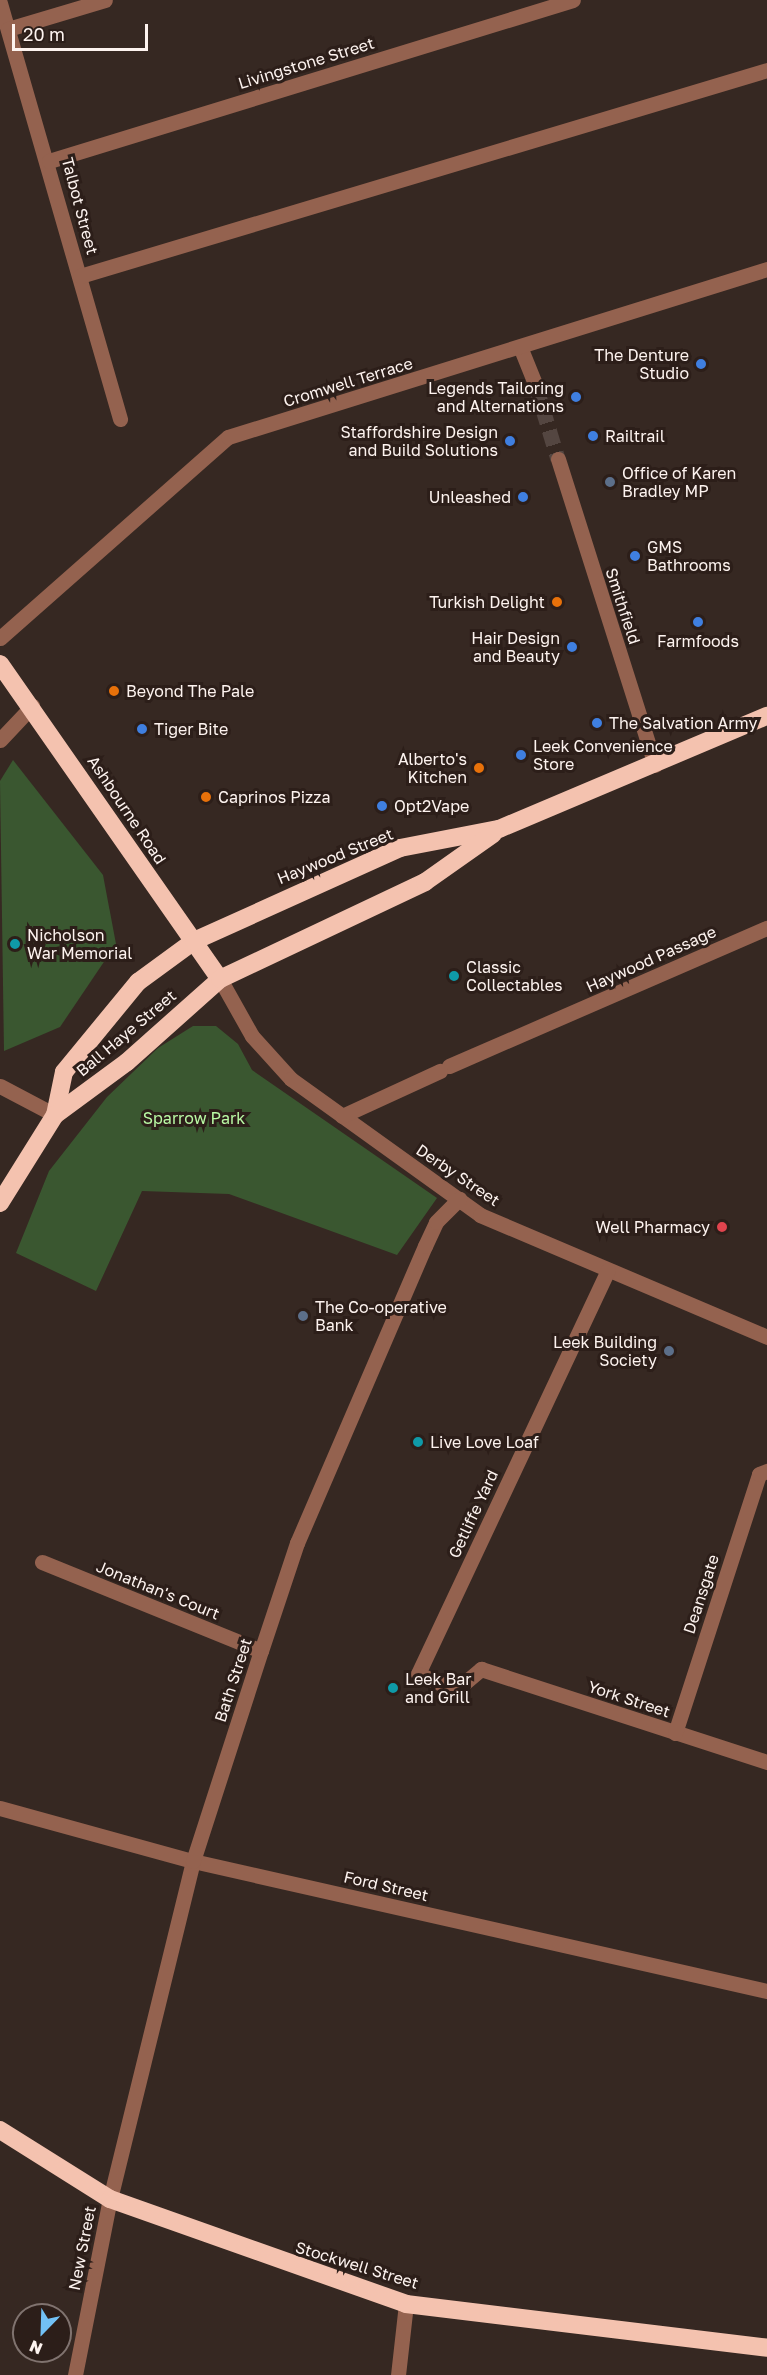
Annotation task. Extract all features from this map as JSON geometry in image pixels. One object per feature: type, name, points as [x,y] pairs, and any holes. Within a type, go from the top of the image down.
[{"type":"highway","name":"Ashbourne Road","points":[[0,664],[32,706],[220,979]]},
{"type":"highway","name":"Haywood Street","points":[[194,940],[400,848],[499,829],[767,716]]},
{"type":"highway","name":"Haywood Street","points":[[220,979],[425,882],[499,829]]},
{"type":"highway","name":"Ball Haye Street","points":[[0,1203],[55,1115],[64,1072],[138,982],[194,940]]},
{"type":"highway","name":"Ball Haye Street","points":[[55,1115],[127,1062],[220,979]]},
{"type":"highway","name":"Stockwell Street","points":[[0,2130],[110,2199],[406,2304],[767,2347]]},
{"type":"street","points":[[8,29],[105,0]]},
{"type":"street","name":"Livingstone Street","points":[[49,160],[573,0]]},
{"type":"street","name":"Talbot Street","points":[[0,3],[49,160],[120,419]]},
{"type":"street","points":[[80,276],[767,70]]},
{"type":"street","name":"Cromwell Terrace","points":[[0,638],[228,437],[521,349],[767,269]]},
{"type":"street","points":[[521,349],[536,386]]},
{"type":"street","name":"Smithfield","points":[[558,459],[655,765]]},
{"type":"street","points":[[0,740],[32,706]]},
{"type":"street","name":"Haywood Passage","points":[[342,1116],[445,1068],[767,928]]},
{"type":"street","name":"Derby Street","points":[[220,979],[252,1036],[291,1078],[480,1215],[767,1337]]},
{"type":"street","points":[[0,1086],[55,1115]]},
{"type":"street","name":"Bath Street","points":[[110,2199],[193,1861],[297,1543],[436,1222],[459,1199]]},
{"type":"street","name":"Getliffe Yard","points":[[481,1669],[456,1690],[417,1674],[608,1270]]},
{"type":"street","name":"Deansgate","points":[[675,1733],[763,1473]]},
{"type":"street","name":"Jonathan's Court","points":[[42,1562],[261,1651]]},
{"type":"street","name":"York Street","points":[[481,1669],[767,1762]]},
{"type":"street","name":"Ford Street","points":[[0,1808],[193,1861],[767,1991]]},
{"type":"street","name":"New Street","points":[[75,2375],[110,2199]]},
{"type":"street","points":[[398,2372],[406,2304]]},
{"type":"green space","points":[[13,760],[103,875],[116,944],[60,1027],[4,1051],[0,781]]},
{"type":"green space","name":"Sparrow Park","points":[[193,1026],[216,1026],[238,1044],[252,1070],[437,1198],[397,1255],[229,1194],[142,1191],[96,1291],[16,1253],[49,1171],[107,1097],[158,1048]]},
{"type":"tunnel","points":[[536,386],[558,459]]},
{"type":"place","name":"The Denture Studio","points":[[701,364]]},
{"type":"place","name":"Legends Tailoring and Alternations","points":[[576,397]]},
{"type":"place","name":"Railtrail","points":[[593,436]]},
{"type":"place","name":"Staffordshire Design and Build Solutions","points":[[510,441]]},
{"type":"place","name":"Office of Karen Bradley MP","points":[[610,482]]},
{"type":"place","name":"Unleashed","points":[[523,497]]},
{"type":"place","name":"GMS Bathrooms","points":[[635,556]]},
{"type":"place","name":"Turkish Delight","points":[[557,602]]},
{"type":"place","name":"Farmfoods","points":[[698,622]]},
{"type":"place","name":"Hair Design and Beauty","points":[[572,647]]},
{"type":"place","name":"Beyond The Pale","points":[[114,691]]},
{"type":"place","name":"The Salvation Army","points":[[597,723]]},
{"type":"place","name":"Tiger Bite","points":[[142,729]]},
{"type":"place","name":"Leek Convenience Store","points":[[521,755]]},
{"type":"place","name":"Alberto's Kitchen","points":[[479,768]]},
{"type":"place","name":"Caprinos Pizza","points":[[206,797]]},
{"type":"place","name":"Opt2Vape","points":[[382,806]]},
{"type":"place","name":"Nicholson War Memorial","points":[[15,944]]},
{"type":"place","name":"Classic Collectables","points":[[454,976]]},
{"type":"place","name":"Well Pharmacy","points":[[722,1227]]},
{"type":"place","name":"The Co-operative Bank","points":[[303,1316]]},
{"type":"place","name":"Leek Building Society","points":[[669,1351]]},
{"type":"place","name":"Live Love Loaf","points":[[418,1442]]},
{"type":"place","name":"Leek Bar and Grill","points":[[393,1688]]}]
